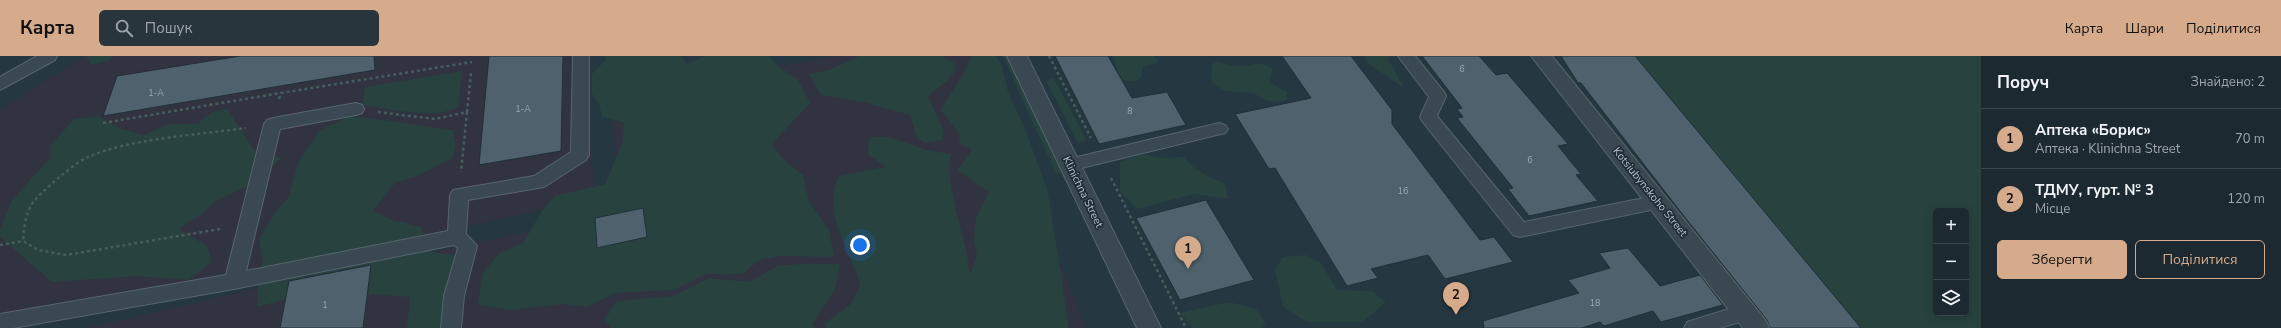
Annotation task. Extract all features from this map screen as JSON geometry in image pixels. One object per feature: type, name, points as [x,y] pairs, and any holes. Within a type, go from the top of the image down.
[{"type":"street","name":"Klinichna Street","points":[[1017,56],[1149,328]]},
{"type":"street","name":"Kotsiubynskoho Street","points":[[1541,56],[1659,202],[1751,320]]},
{"type":"lane","points":[[0,84],[49,56]]},
{"type":"lane","points":[[451,328],[454,296],[468,246],[457,236],[458,195],[538,182],[580,155],[581,56]]},
{"type":"lane","points":[[1406,56],[1438,96],[1428,117],[1520,230],[1659,202]]},
{"type":"lane","points":[[234,281],[273,124],[356,110]]},
{"type":"lane","points":[[1070,165],[1219,130]]},
{"type":"lane","points":[[0,322],[234,281],[457,236]]},
{"type":"lane","points":[[1694,328],[1751,320]]},
{"type":"path","points":[[1049,56],[1186,328]]},
{"type":"path","points":[[103,123],[472,62]]},
{"type":"path","points":[[458,195],[471,73]]},
{"type":"path","points":[[23,241],[24,226],[31,205],[60,177],[87,157],[127,145],[273,124],[281,93]]},
{"type":"path","points":[[356,110],[435,119],[467,112]]},
{"type":"path","points":[[0,245],[23,241],[38,250],[66,255],[248,224]]},
{"type":"shaded area","points":[[85,56],[583,56],[595,199],[0,324],[0,110]]},
{"type":"shaded area","points":[[837,56],[976,56],[1086,328],[86,328],[289,281],[620,213],[612,119],[728,75]]},
{"type":"green space","points":[[86,56],[113,56],[108,61],[91,65]]},
{"type":"green space","points":[[606,56],[681,56],[687,64],[706,56],[769,56],[778,66],[798,80],[810,103],[772,144],[784,160],[803,175],[809,202],[829,230],[834,257],[778,256],[760,260],[742,274],[706,274],[674,290],[615,293],[587,307],[562,304],[509,310],[478,305],[482,274],[499,253],[523,243],[542,211],[555,196],[605,184],[623,141],[624,122],[602,117],[599,104],[592,94],[592,74],[606,60]]},
{"type":"green space","points":[[859,56],[943,56],[954,63],[956,70],[948,80],[928,96],[943,129],[943,140],[925,143],[917,138],[910,115],[867,103],[821,95],[809,74],[829,70]]},
{"type":"green space","points":[[971,56],[996,56],[1002,66],[1008,92],[1024,126],[1048,192],[1069,328],[826,328],[825,323],[851,304],[860,285],[839,231],[833,203],[834,190],[839,176],[885,167],[868,154],[869,137],[889,137],[927,150],[951,154],[950,175],[952,188],[967,252],[970,274],[977,256],[974,238],[976,218],[989,192],[957,170],[972,150],[960,143],[958,131],[940,110],[963,75]]},
{"type":"green space","points":[[1003,56],[1008,56],[1062,173],[1056,174]]},
{"type":"green space","points":[[1113,56],[1155,56],[1158,63],[1143,66],[1142,76],[1136,82],[1120,80]]},
{"type":"green space","points":[[1364,56],[1390,56],[1388,59],[1405,89],[1368,63]]},
{"type":"green space","points":[[1561,56],[1981,56],[1981,328],[1769,328]]},
{"type":"green space","points":[[1216,62],[1236,66],[1260,64],[1268,66],[1273,69],[1269,82],[1287,92],[1287,100],[1278,102],[1268,101],[1253,93],[1225,91],[1211,83],[1212,64]]},
{"type":"green space","points":[[462,71],[458,107],[448,111],[424,113],[398,111],[362,105],[365,87]]},
{"type":"green space","points":[[1054,78],[1087,141],[1078,143],[1046,81]]},
{"type":"green space","points":[[227,109],[254,150],[281,158],[260,180],[214,202],[204,212],[179,229],[207,246],[212,262],[188,280],[137,276],[52,282],[0,237],[0,229],[12,200],[50,158],[51,145],[74,119],[98,116],[117,127],[143,135],[169,124],[197,124],[212,112]]},
{"type":"green space","points":[[348,116],[453,130],[456,147],[452,158],[420,175],[395,183],[373,211],[389,219],[421,227],[428,251],[458,256],[455,284],[446,287],[442,328],[407,328],[410,297],[369,294],[336,287],[308,272],[290,298],[257,307],[258,286],[263,261],[259,240],[275,212],[288,198],[299,161],[319,131]]},
{"type":"green space","points":[[1144,154],[1161,158],[1184,157],[1202,173],[1225,183],[1228,199],[1194,194],[1137,209],[1120,191],[1120,162]]},
{"type":"green space","points":[[1306,255],[1321,263],[1337,290],[1372,291],[1386,302],[1362,322],[1307,322],[1283,307],[1275,269],[1283,257]]},
{"type":"green space","points":[[800,264],[840,264],[835,289],[813,324],[815,328],[611,328],[604,320],[617,301],[673,296],[709,278],[750,282],[777,266]]},
{"type":"green space","points":[[1229,302],[1256,309],[1266,323],[1262,328],[1193,328],[1180,313]]},
{"type":"building","points":[[240,56],[374,56],[375,70],[103,116],[117,76]]},
{"type":"building","points":[[489,56],[563,56],[561,151],[479,165]]},
{"type":"building","points":[[1055,56],[1108,56],[1132,98],[1167,92],[1186,125],[1099,144]]},
{"type":"building","points":[[1282,56],[1351,56],[1392,110],[1392,124],[1480,240],[1494,237],[1513,262],[1445,279],[1428,255],[1371,269],[1378,278],[1347,286],[1275,168],[1269,169],[1235,114],[1311,98]]},
{"type":"building","points":[[1422,56],[1479,56],[1496,75],[1507,73],[1568,144],[1558,146],[1581,174],[1576,175],[1598,201],[1529,216],[1508,189],[1513,188],[1457,118],[1463,117],[1457,109],[1462,108]]},
{"type":"building","points":[[1561,56],[1635,56],[1861,328],[1770,328],[1767,320],[1683,215],[1581,83],[1578,83]]},
{"type":"building","points":[[1206,200],[1254,280],[1180,300],[1136,218]]},
{"type":"building","points":[[643,208],[647,237],[597,248],[595,218]]},
{"type":"building","points":[[1628,248],[1660,286],[1700,275],[1723,305],[1661,322],[1653,311],[1604,326],[1600,322],[1582,328],[1484,328],[1483,321],[1579,293],[1568,280],[1610,268],[1599,253]]},
{"type":"building","points":[[371,265],[363,328],[280,328],[289,281]]},
{"type":"place","name":"Аптека «Борис»","points":[[1188,269]]},
{"type":"place","name":"ТДМУ, гурт. № 3","points":[[1456,315]]}]
